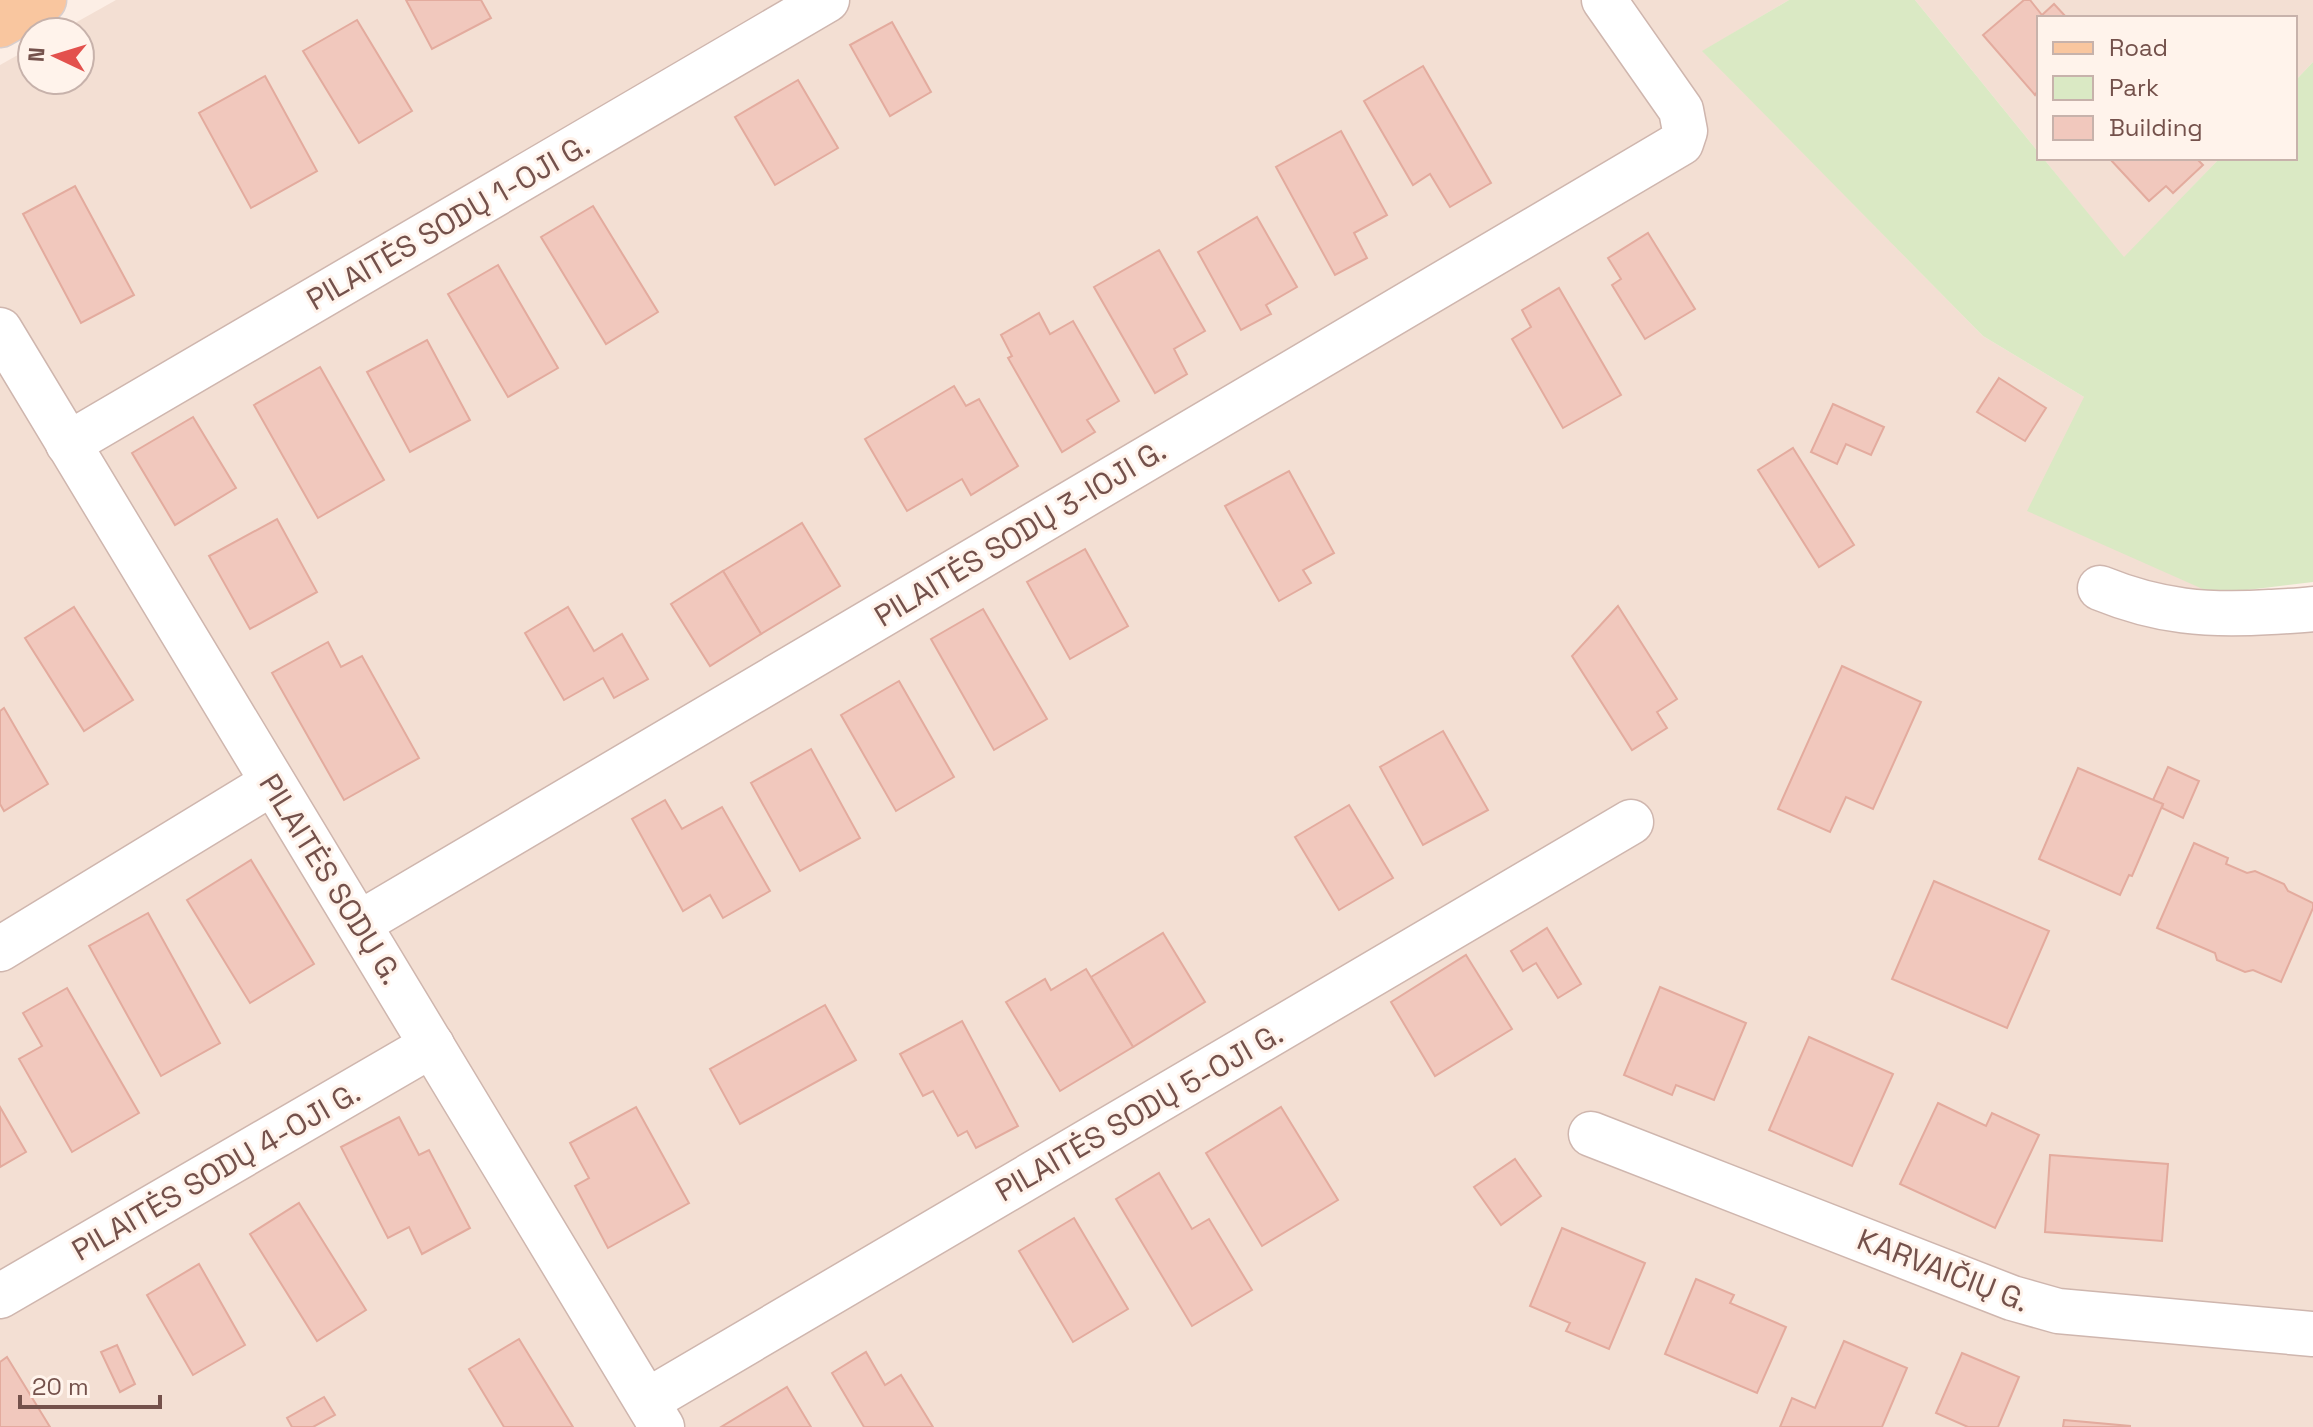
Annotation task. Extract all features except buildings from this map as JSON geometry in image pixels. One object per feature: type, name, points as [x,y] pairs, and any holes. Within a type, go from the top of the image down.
[{"type":"main road","points":[[0,25],[44,0]]},
{"type":"street","name":"PILAITĖS SODŲ 1-OJI G.","points":[[68,444],[827,0]]},
{"type":"street","name":"PILAITĖS SODŲ 3-IOJI G.","points":[[360,923],[1681,143],[1685,131],[1681,110],[1604,0]]},
{"type":"street","name":"PILAITĖS SODŲ G.","points":[[0,330],[654,1414]]},
{"type":"street","points":[[2100,588],[2178,611],[2226,615],[2313,609]]},
{"type":"street","points":[[0,949],[272,783]]},
{"type":"street","name":"PILAITĖS SODŲ 5-OJI G.","points":[[654,1414],[1631,822]]},
{"type":"street","name":"PILAITĖS SODŲ 4-OJI G.","points":[[0,1296],[432,1045]]},
{"type":"street","name":"KARVAIČIŲ G.","points":[[1591,1134],[2012,1298],[2058,1311],[2313,1334]]},
{"type":"shaded area","points":[[116,0],[1789,0],[1703,51],[1983,336],[2084,397],[2214,594],[2313,620],[2313,1427],[0,1427],[0,65],[16,56],[16,96],[96,96],[96,16],[88,16]]},
{"type":"shaded area","points":[[1915,0],[2313,0],[2313,62],[2297,79],[2297,16],[2037,16],[2037,151]]},
{"type":"shaded area","points":[[2045,160],[2218,160],[2124,258]]},
{"type":"green space","points":[[1789,0],[1915,0],[2037,151],[2037,160],[2045,160],[2124,257],[2218,160],[2297,160],[2297,79],[2313,62],[2313,582],[2214,594],[2027,511],[2084,397],[1983,336],[1702,51]]}]
